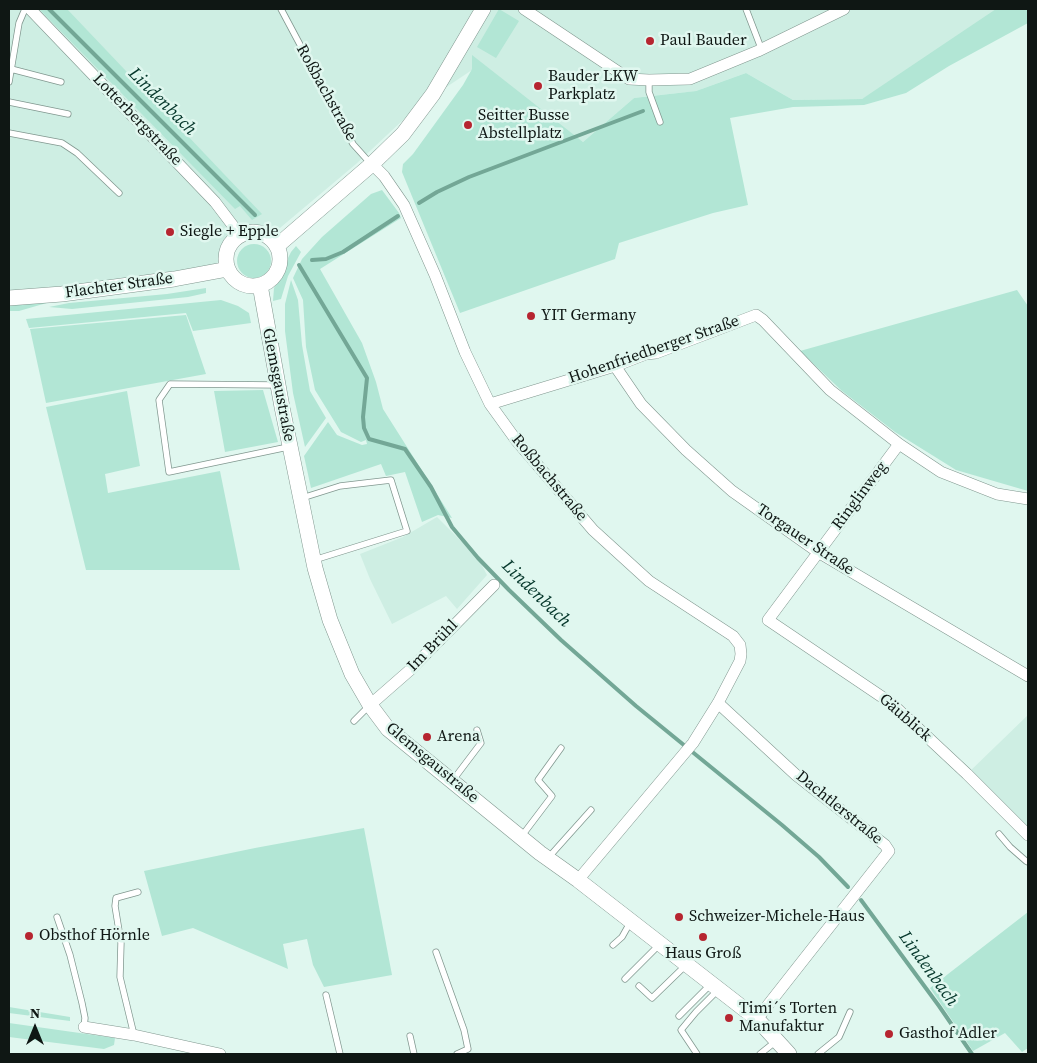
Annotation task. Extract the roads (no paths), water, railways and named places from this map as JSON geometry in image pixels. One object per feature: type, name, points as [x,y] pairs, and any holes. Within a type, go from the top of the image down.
[{"type":"main road","points":[[277,246],[372,164],[403,134],[433,94],[483,9]]},
{"type":"main road","points":[[250,232],[261,233],[270,238],[277,246],[280,258],[278,270],[270,280],[260,285],[244,284],[237,281],[228,269],[226,260],[228,250],[232,242],[240,235],[250,232]]},
{"type":"main road","name":"Flachter Straße","points":[[9,298],[62,294],[174,279],[228,269]]},
{"type":"main road","name":"Glemsgaustraße","points":[[260,285],[300,498],[314,560],[330,620],[352,674],[370,705],[388,729],[521,837],[757,1019],[789,1054]]},
{"type":"street","name":"Lotterbergstraße","points":[[30,9],[215,202],[240,235]]},
{"type":"street","points":[[524,9],[629,79],[649,80],[690,79],[844,9]]},
{"type":"street","name":"Roßbachstraße","points":[[372,164],[384,176],[404,205],[435,275],[465,352],[490,404],[516,440],[593,530],[648,581],[733,636],[740,645],[740,661],[718,703],[693,743],[578,880]]},
{"type":"street","name":"Hohenfriedberger Straße","points":[[490,404],[614,366],[646,354],[656,353],[756,315],[830,390],[898,444],[941,472],[997,494],[1028,499]]},
{"type":"street","name":"Torgauer Straße","points":[[614,366],[641,404],[686,450],[732,491],[818,552],[1028,676]]},
{"type":"street","name":"Ringlinweg","points":[[768,620],[898,444]]},
{"type":"street","name":"Im Brühl","points":[[370,705],[410,670],[494,585]]},
{"type":"street","name":"Gäublick","points":[[768,620],[891,703],[968,774],[1028,835]]},
{"type":"street","name":"Dachtlerstraße","points":[[718,703],[796,775],[886,845],[889,851],[757,1019]]},
{"type":"street","points":[[84,1027],[134,1035],[220,1054]]},
{"type":"lane","points":[[9,82],[19,23],[25,9]]},
{"type":"lane","name":"Roßbachstraße","points":[[281,9],[353,144],[372,164]]},
{"type":"lane","points":[[746,9],[761,48]]},
{"type":"lane","points":[[11,69],[60,82]]},
{"type":"lane","points":[[649,80],[649,92],[660,122]]},
{"type":"lane","points":[[9,102],[68,114]]},
{"type":"lane","points":[[9,133],[62,143],[77,153],[119,193]]},
{"type":"lane","points":[[278,385],[170,384],[159,400],[169,472],[290,447]]},
{"type":"lane","points":[[300,498],[340,486],[391,480],[407,531],[314,560]]},
{"type":"lane","points":[[354,721],[370,705]]},
{"type":"lane","points":[[452,781],[481,743],[478,730]]},
{"type":"lane","points":[[521,837],[552,796],[538,780],[561,748]]},
{"type":"lane","points":[[548,858],[591,810]]},
{"type":"lane","points":[[999,834],[1010,848],[1028,862]]},
{"type":"lane","points":[[134,1035],[120,977],[121,943],[115,906],[116,898],[138,892]]},
{"type":"lane","points":[[57,917],[70,954],[85,1018],[84,1027]]},
{"type":"lane","points":[[613,945],[622,937],[631,921]]},
{"type":"lane","points":[[625,979],[660,944]]},
{"type":"lane","points":[[436,952],[464,1030],[468,1049],[457,1054]]},
{"type":"lane","points":[[639,986],[652,998],[686,964]]},
{"type":"lane","points":[[679,1016],[715,987]]},
{"type":"lane","points":[[697,1054],[681,1030],[715,987]]},
{"type":"lane","points":[[326,995],[340,1054]]},
{"type":"lane","points":[[818,1054],[839,1037],[850,1012]]},
{"type":"lane","points":[[410,1036],[414,1054]]},
{"type":"lane","points":[[760,1054],[777,1040]]},
{"type":"waterway","name":"Lindenbach","points":[[49,9],[255,215]]},
{"type":"waterway","points":[[419,203],[469,177],[643,111]]},
{"type":"waterway","points":[[312,260],[326,259],[343,252],[398,216]]},
{"type":"waterway","name":"Lindenbach","points":[[299,265],[367,378],[363,417],[364,428],[369,439],[405,449],[431,487],[452,527],[478,558],[509,590],[561,640],[636,706],[782,825],[819,857],[848,887]]},
{"type":"waterway","name":"Lindenbach","points":[[861,900],[972,1054]]},
{"type":"place","name":"Paul Bauder","points":[[650,41]]},
{"type":"place","name":"Bauder LKW Parkplatz","points":[[538,86]]},
{"type":"place","name":"Seitter Busse Abstellplatz","points":[[468,125]]},
{"type":"place","name":"Siegle + Epple","points":[[170,232]]},
{"type":"place","name":"YIT Germany","points":[[531,316]]},
{"type":"place","name":"Arena","points":[[427,737]]},
{"type":"place","name":"Schweizer-Michele-Haus","points":[[679,917]]},
{"type":"place","name":"Obsthof Hörnle","points":[[29,936]]},
{"type":"place","name":"Haus Groß","points":[[703,937]]},
{"type":"place","name":"Timi´s Torten Manufaktur","points":[[729,1018]]},
{"type":"place","name":"Gasthof Adler","points":[[889,1034]]}]
